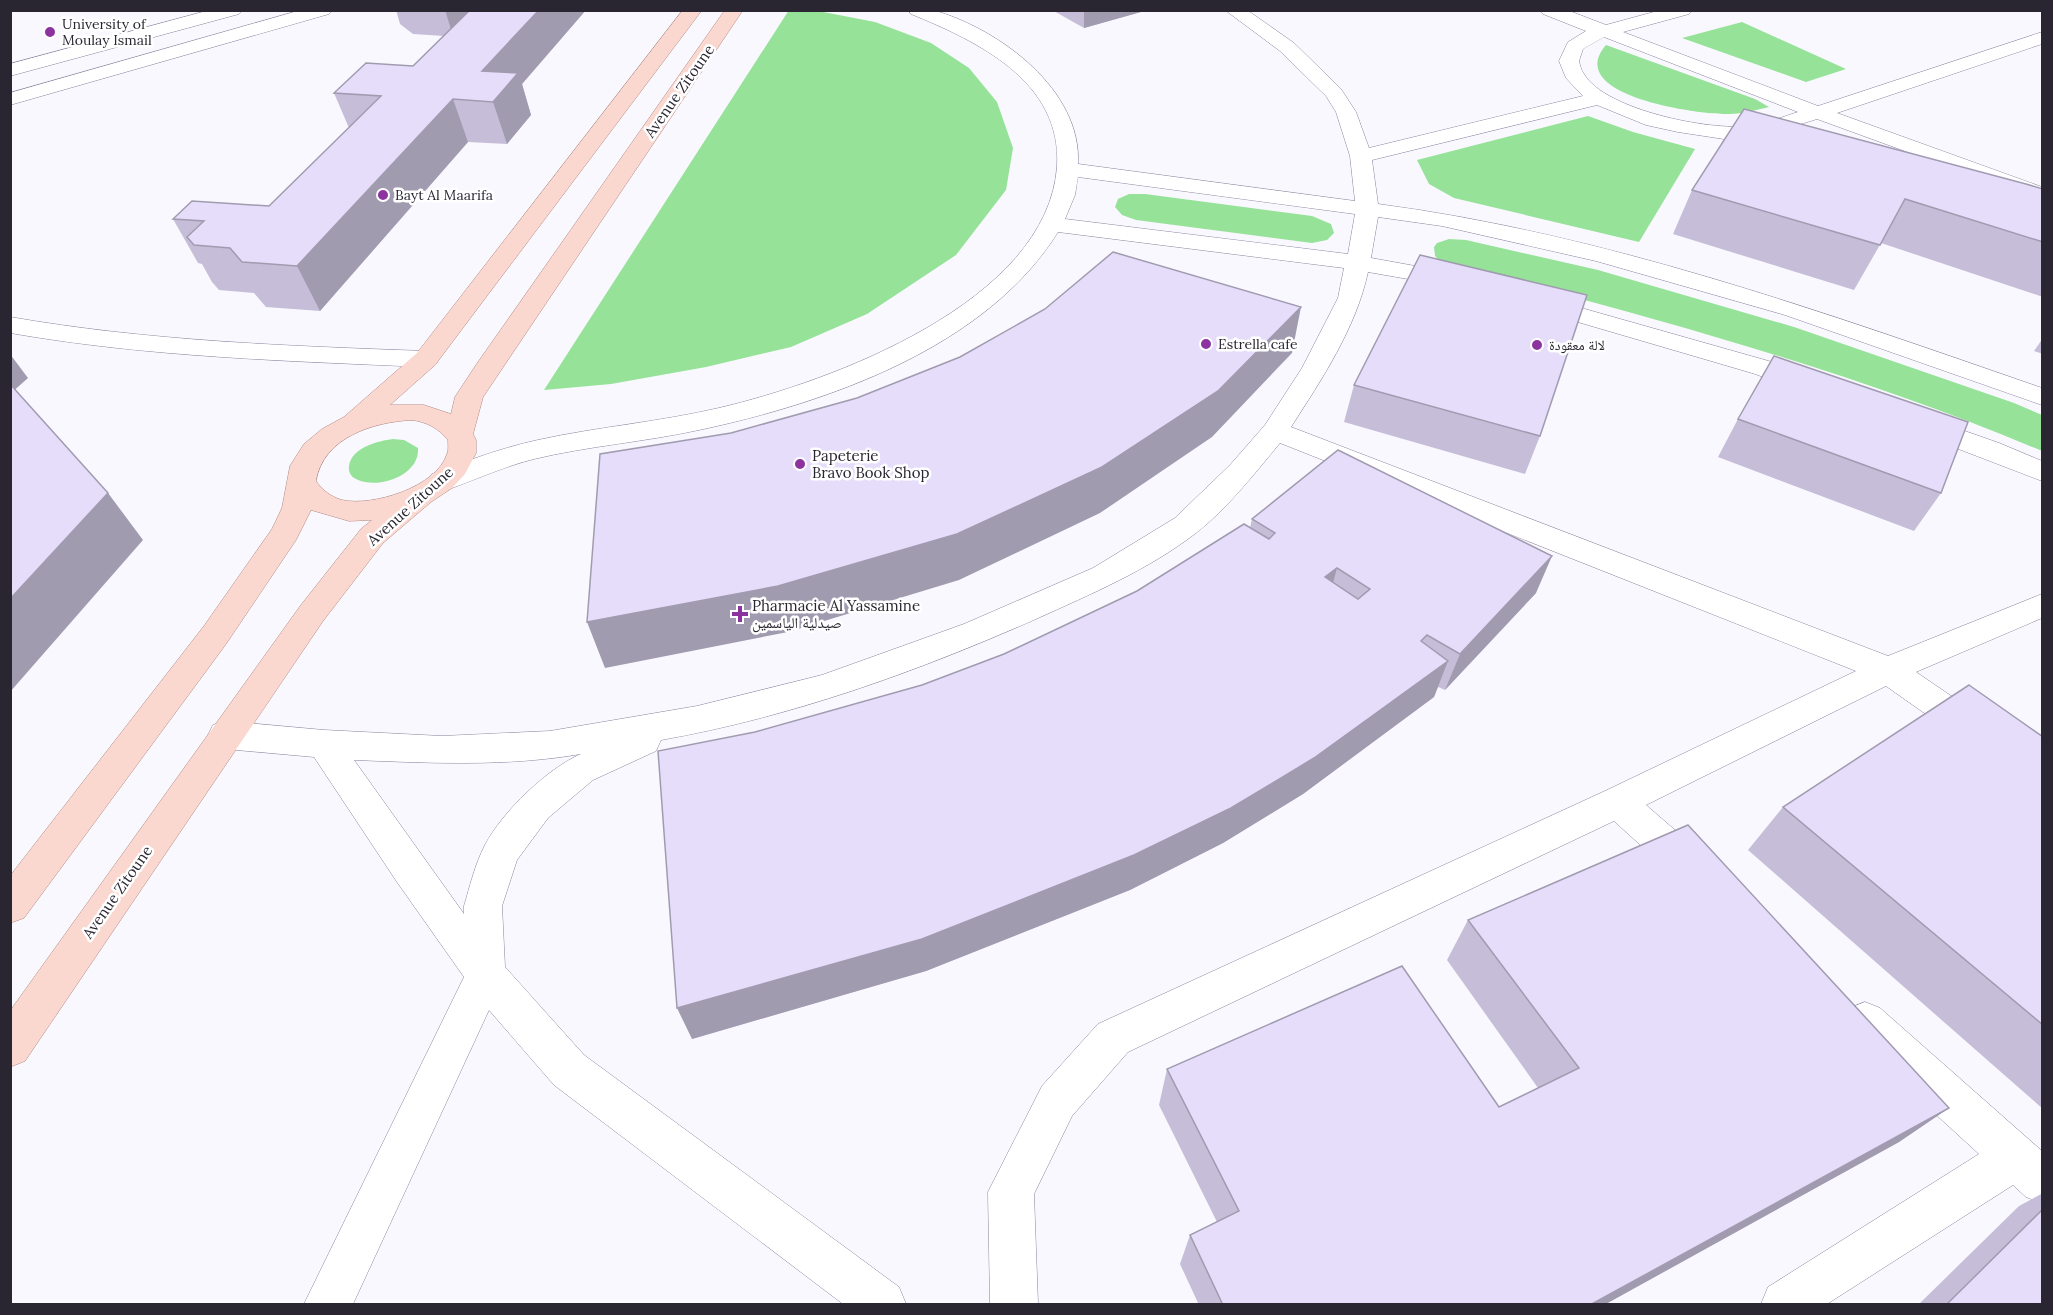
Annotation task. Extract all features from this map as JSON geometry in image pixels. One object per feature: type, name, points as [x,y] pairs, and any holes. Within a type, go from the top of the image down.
[{"type":"main road","points":[[354,423],[426,359],[693,10]]},
{"type":"main road","name":"Avenue Zitoune","points":[[10,1047],[312,613],[372,536],[432,488],[458,460],[462,453],[460,437],[469,397],[734,10]]},
{"type":"main road","points":[[10,906],[215,635],[285,533],[297,508],[304,466],[314,450],[332,435],[354,423],[380,415],[407,412],[430,414],[448,422],[460,437]]},
{"type":"main road","points":[[301,482],[308,495],[322,506],[344,511],[369,511],[387,507],[432,488]]},
{"type":"street","points":[[10,70],[233,10]]},
{"type":"street","points":[[10,99],[323,10]]},
{"type":"street","points":[[432,488],[505,458],[548,447],[716,417],[772,403],[824,386],[916,345],[987,298],[1015,273],[1036,249],[1062,203],[1068,169],[1068,141],[1062,121],[1053,102],[1040,85],[1017,63],[984,40],[917,10]]},
{"type":"street","points":[[225,735],[324,744],[442,750],[550,745],[697,720],[827,687],[975,632],[1104,576],[1186,525],[1240,472],[1275,431],[1315,368],[1350,298],[1366,225],[1367,207],[1361,156],[1346,112],[1334,93],[1287,47],[1234,10]]},
{"type":"street","points":[[1549,10],[1816,112],[2043,194]]},
{"type":"street","points":[[1683,10],[1603,30],[1575,46],[1569,61],[1576,78],[1600,98],[1625,111],[1653,120],[1704,131],[1745,133],[1770,128],[2043,38]]},
{"type":"street","points":[[1361,156],[1600,98]]},
{"type":"street","points":[[1068,169],[1367,207],[1442,219],[1601,255],[1794,310],[2043,398]]},
{"type":"street","points":[[1052,224],[1359,263],[1439,276],[1474,285]]},
{"type":"street","points":[[1520,298],[1770,370],[1835,394]]},
{"type":"street","points":[[10,325],[57,334],[174,346],[426,359]]},
{"type":"street","points":[[1901,417],[1989,449],[2043,472]]},
{"type":"street","points":[[1275,431],[1888,670],[2043,777]]},
{"type":"street","points":[[460,437],[483,447],[548,447]]},
{"type":"street","points":[[1014,1305],[1011,1192],[1058,1101],[1113,1038],[1618,802],[1888,670],[2043,605]]},
{"type":"street","points":[[328,1305],[485,976],[483,906],[501,853],[535,807],[580,770],[633,745],[697,720]]},
{"type":"street","points":[[324,744],[485,976],[532,1033],[568,1070],[882,1305]]},
{"type":"street","points":[[1618,802],[1715,889]]},
{"type":"street","points":[[1785,1305],[2029,1169],[1839,999]]},
{"type":"green space","points":[[789,10],[818,11],[875,22],[931,43],[969,68],[997,102],[1013,148],[1006,190],[956,255],[867,314],[791,347],[706,367],[611,384],[544,390]]},
{"type":"green space","points":[[1742,22],[1846,69],[1806,82],[1682,38]]},
{"type":"green space","points":[[1606,45],[1755,99],[1769,107],[1729,114],[1691,111],[1640,99],[1618,90],[1603,77],[1597,63]]},
{"type":"green space","points":[[1588,116],[1633,132],[1695,149],[1639,242],[1454,198],[1429,184],[1417,160]]},
{"type":"green space","points":[[1129,194],[1145,194],[1312,216],[1331,224],[1334,233],[1327,240],[1312,243],[1136,220],[1122,215],[1115,207],[1118,199]]},
{"type":"green space","points":[[1449,239],[1466,240],[1598,270],[1794,327],[2014,403],[2042,415],[2042,451],[1895,394],[1820,369],[1669,323],[1440,261],[1435,256],[1434,247],[1437,243]]},
{"type":"green space","points":[[393,439],[404,440],[418,448],[413,466],[397,478],[377,483],[352,477],[349,466],[355,454],[373,443]]},
{"type":"building","points":[[470,10],[539,10],[482,71],[518,73],[493,102],[453,99],[297,266],[242,262],[230,248],[194,245],[187,237],[204,221],[173,219],[192,201],[269,206],[381,96],[334,93],[366,63],[413,66]]},
{"type":"building","points":[[1744,109],[2043,189],[2043,242],[1905,199],[1880,245],[1692,190]]},
{"type":"building","points":[[1113,252],[1301,307],[1218,391],[1102,467],[957,534],[778,586],[587,622],[600,454],[731,433],[857,398],[960,357],[1045,309]]},
{"type":"building","points":[[1420,255],[1587,295],[1540,436],[1354,385]]},
{"type":"building","points":[[1774,356],[1968,422],[1941,493],[1738,419]]},
{"type":"building","points":[[10,384],[108,493],[10,599]]},
{"type":"building","points":[[1338,450],[1552,556],[1460,654],[1427,635],[1421,641],[1448,661],[1314,758],[1231,808],[1134,855],[922,939],[677,1008],[658,751],[755,732],[922,685],[1004,654],[1137,591],[1244,524],[1269,539],[1275,533],[1252,519]],"holes":[[[1337,568],[1370,589],[1358,599],[1325,577]]]},
{"type":"building","points":[[1969,685],[2043,737],[2043,1025],[1783,807]]},
{"type":"building","points":[[1688,825],[1949,1108],[1590,1305],[1223,1305],[1190,1235],[1239,1211],[1167,1069],[1402,966],[1499,1107],[1579,1068],[1468,920]]},
{"type":"building","points":[[2043,1209],[2043,1305],[1946,1305]]},
{"type":"place","name":"University of Moulay Ismail","points":[[50,32]]},
{"type":"place","name":"Bayt Al Maarifa","points":[[383,195]]},
{"type":"place","name":"Estrella cafe","points":[[1206,344]]},
{"type":"place","name":"لالة معقودة","points":[[1537,345]]},
{"type":"place","name":"Papeterie Bravo Book Shop","points":[[800,464]]},
{"type":"place","name":"Pharmacie Al Yassamine صيدلية الياسمين","points":[[740,614]]}]
